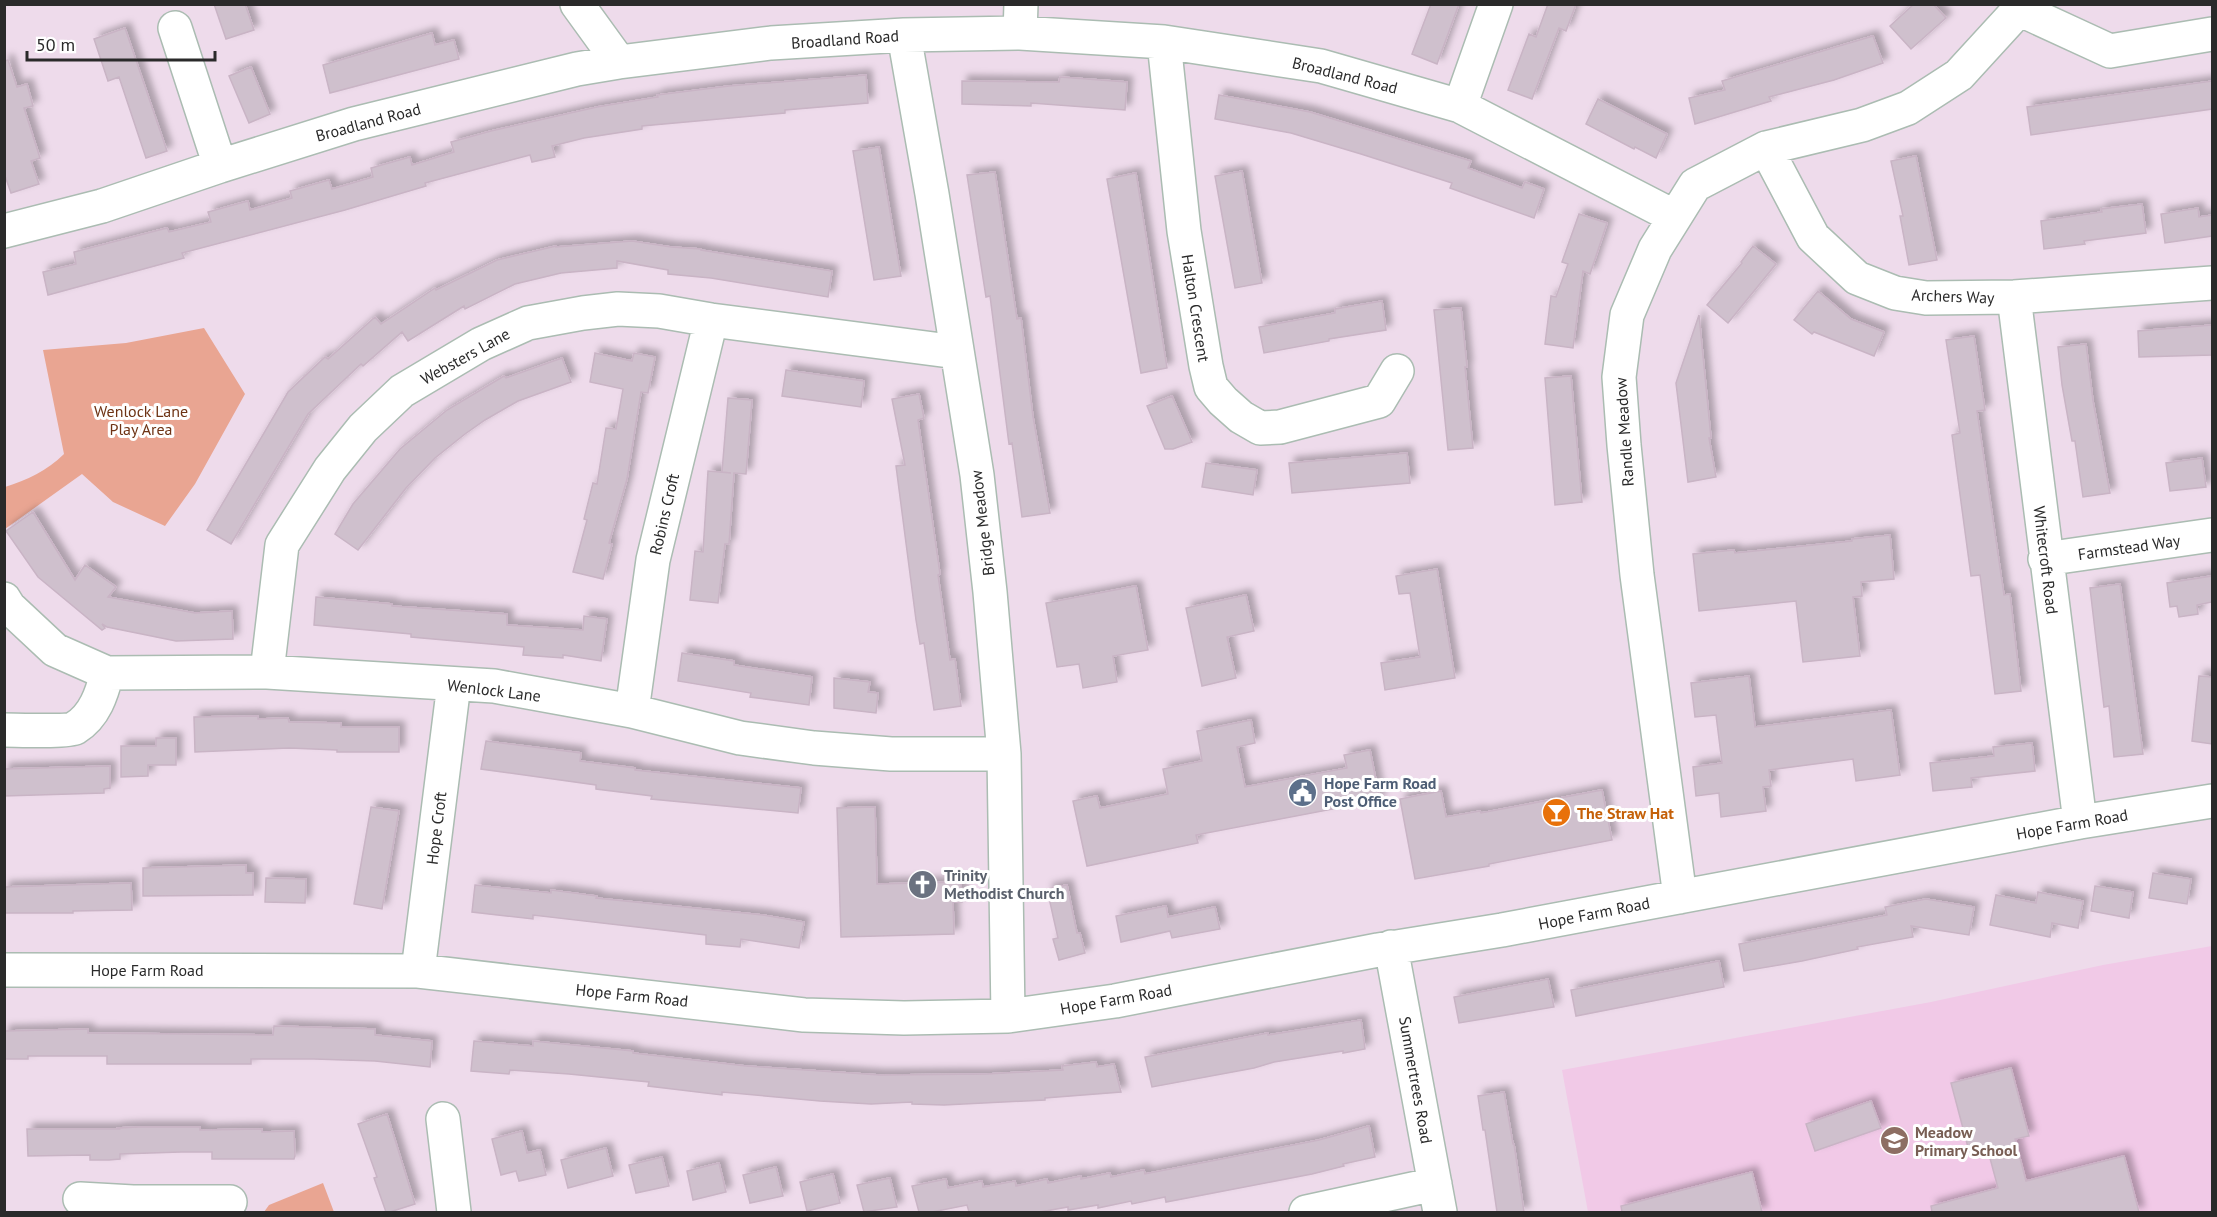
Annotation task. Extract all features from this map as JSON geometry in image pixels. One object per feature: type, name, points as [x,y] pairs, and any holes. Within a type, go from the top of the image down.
[{"type":"street","points":[[577,4],[619,62]]},
{"type":"street","points":[[1460,106],[1496,4]]},
{"type":"street","points":[[2022,7],[2110,51],[2212,34]]},
{"type":"street","name":"Randle Meadow","points":[[1680,897],[1636,564],[1619,377],[1627,315],[1655,249],[1695,184],[1766,148],[1862,125],[1908,108],[1959,75],[2022,7]]},
{"type":"street","name":"Broadland Road","points":[[4,231],[102,206],[354,124],[578,69],[771,44],[904,35],[1021,19],[1321,66],[1460,106],[1675,217]]},
{"type":"street","points":[[175,28],[220,166]]},
{"type":"street","name":"Bridge Meadow","points":[[904,35],[977,475],[1004,754],[1008,1016]]},
{"type":"street","name":"Halton Crescent","points":[[1164,42],[1184,231],[1211,387],[1241,417],[1260,428],[1280,427],[1389,408],[1396,371]]},
{"type":"street","name":"Archers Way","points":[[1766,148],[1813,237],[1857,278],[1895,293],[1926,298],[2013,297],[2212,284]]},
{"type":"street","name":"Whitecroft Road","points":[[2013,297],[2080,822]]},
{"type":"street","name":"Websters Lane","points":[[267,672],[282,545],[330,469],[363,428],[402,391],[481,344],[528,323],[618,309],[659,311],[711,320],[957,352]]},
{"type":"street","name":"Robins Croft","points":[[632,711],[653,560],[711,320]]},
{"type":"street","name":"Farmstead Way","points":[[2045,559],[2212,535]]},
{"type":"street","name":"Wenlock Lane","points":[[4,599],[9,607],[55,650],[107,672],[267,672],[494,686],[632,711],[740,738],[814,748],[891,754],[1004,754]]},
{"type":"street","points":[[4,730],[73,729],[89,715],[101,695],[107,672]]},
{"type":"street","name":"Hope Croft","points":[[418,971],[454,684]]},
{"type":"street","name":"Hope Farm Road","points":[[4,970],[418,971],[804,1015],[904,1018],[1008,1016],[1115,1001],[1392,947],[1502,930],[2080,822],[2212,801]]},
{"type":"street","name":"Summertrees Road","points":[[1392,947],[1437,1198]]},
{"type":"street","points":[[443,1119],[461,1211]]},
{"type":"street","points":[[1306,1212],[1437,1198]]},
{"type":"street","points":[[80,1199],[133,1207],[230,1202]]},
{"type":"shaded area","name":"Meadow Primary School","points":[[2212,946],[2212,1212],[1588,1212],[1562,1070],[1931,1002],[2103,965]]},
{"type":"green space","name":"Wenlock Lane Play Area","points":[[204,328],[245,394],[195,484],[165,526],[113,502],[82,474],[5,529],[5,487],[36,474],[64,454],[43,350],[126,343]]},
{"type":"green space","points":[[323,1183],[334,1212],[264,1212],[269,1205]]},
{"type":"building","points":[[214,4],[245,4],[254,30],[226,39]]},
{"type":"building","points":[[1431,4],[1459,4],[1437,64],[1412,54]]},
{"type":"building","points":[[1548,4],[1576,4],[1566,31],[1559,28],[1532,99],[1508,90],[1529,34],[1536,37]]},
{"type":"building","points":[[1914,4],[1933,4],[1946,18],[1911,49],[1890,26]]},
{"type":"building","points":[[125,28],[167,151],[146,158],[119,77],[108,81],[94,39]]},
{"type":"building","points":[[432,33],[435,45],[454,40],[459,59],[330,93],[323,65]]},
{"type":"building","points":[[1873,36],[1883,63],[1834,80],[1769,97],[1771,101],[1695,124],[1689,98],[1725,90],[1722,81]]},
{"type":"building","points":[[8,60],[17,87],[27,84],[33,106],[24,108],[40,158],[31,161],[39,184],[11,193],[4,173],[4,61]]},
{"type":"building","points":[[251,67],[270,114],[249,123],[229,76]]},
{"type":"building","points":[[866,75],[868,103],[642,126],[642,129],[584,138],[552,146],[555,157],[532,162],[530,155],[425,183],[426,186],[345,210],[182,253],[184,258],[48,295],[43,272],[76,264],[74,252],[167,228],[169,232],[211,222],[208,212],[248,201],[250,210],[292,198],[290,191],[329,180],[332,189],[373,177],[371,168],[410,157],[412,165],[454,152],[451,142],[491,131],[597,107],[658,97],[657,95],[729,86]]},
{"type":"building","points":[[1060,77],[1127,82],[1125,110],[1031,103],[1031,106],[962,104],[962,81],[1059,82]]},
{"type":"building","points":[[2212,81],[2212,109],[2031,135],[2027,107]]},
{"type":"building","points":[[1219,95],[1310,112],[1471,161],[1468,168],[1522,188],[1525,182],[1544,189],[1534,218],[1450,188],[1452,183],[1361,154],[1291,133],[1215,119]]},
{"type":"building","points":[[1598,99],[1667,134],[1656,158],[1586,124]]},
{"type":"building","points":[[879,147],[901,276],[874,280],[853,151]]},
{"type":"building","points":[[1916,156],[1937,260],[1909,265],[1900,216],[1903,216],[1891,161]]},
{"type":"building","points":[[1242,171],[1262,283],[1235,288],[1215,176]]},
{"type":"building","points":[[995,172],[1017,319],[1021,318],[1033,417],[1050,513],[1022,517],[1012,443],[1009,444],[990,296],[986,297],[967,175]]},
{"type":"building","points":[[1136,173],[1167,368],[1141,373],[1107,179]]},
{"type":"building","points":[[2142,204],[2146,233],[2044,249],[2041,221],[2102,212],[2101,209]]},
{"type":"building","points":[[2198,208],[2199,217],[2212,215],[2212,236],[2165,243],[2161,214]]},
{"type":"building","points":[[1579,214],[1607,223],[1590,274],[1583,271],[1573,348],[1545,344],[1551,296],[1556,297],[1568,264],[1562,262]]},
{"type":"building","points":[[632,241],[701,249],[832,271],[828,297],[711,278],[668,274],[668,270],[617,261],[617,268],[561,273],[515,284],[465,309],[464,306],[408,341],[402,332],[363,366],[361,364],[308,414],[231,544],[207,530],[288,392],[325,357],[328,359],[375,317],[381,324],[435,288],[436,290],[497,260],[556,246]]},
{"type":"building","points":[[1753,246],[1776,264],[1728,323],[1707,305]]},
{"type":"building","points":[[1818,291],[1851,319],[1884,332],[1874,356],[1814,332],[1812,334],[1794,320]]},
{"type":"building","points":[[1382,301],[1386,330],[1264,353],[1259,327],[1335,313],[1335,309]]},
{"type":"building","points":[[1461,308],[1473,448],[1448,450],[1434,310]]},
{"type":"building","points":[[1699,315],[1711,438],[1709,438],[1716,477],[1688,482],[1676,383]]},
{"type":"building","points":[[2212,325],[2212,355],[2139,357],[2138,331]]},
{"type":"building","points":[[1974,336],[1985,410],[1977,411],[2004,595],[2010,594],[2021,691],[1995,694],[1980,575],[1971,576],[1952,435],[1960,433],[1946,340]]},
{"type":"building","points":[[2086,344],[2093,401],[2110,493],[2083,497],[2075,441],[2072,441],[2062,385],[2058,347]]},
{"type":"building","points":[[595,353],[632,361],[634,353],[655,357],[648,393],[641,392],[627,479],[609,543],[612,544],[603,579],[573,572],[587,520],[584,519],[593,483],[597,484],[606,428],[616,429],[623,389],[590,382]]},
{"type":"building","points":[[562,358],[571,382],[518,401],[465,434],[435,458],[406,488],[358,550],[335,534],[353,504],[400,449],[447,410],[504,376],[506,378]]},
{"type":"building","points":[[786,370],[864,381],[861,407],[782,396]]},
{"type":"building","points":[[1571,376],[1582,502],[1555,505],[1545,378]]},
{"type":"building","points":[[919,394],[924,418],[918,420],[940,574],[938,575],[950,660],[955,659],[961,706],[934,710],[924,643],[920,644],[916,620],[896,466],[905,465],[892,399]]},
{"type":"building","points":[[1172,396],[1192,442],[1173,449],[1165,449],[1147,406]]},
{"type":"building","points":[[728,398],[752,400],[746,474],[734,473],[729,544],[725,544],[718,603],[690,600],[695,551],[703,552],[708,471],[731,473],[722,472]]},
{"type":"building","points":[[1407,453],[1410,483],[1292,493],[1289,463]]},
{"type":"building","points":[[2202,458],[2206,487],[2170,491],[2166,463]]},
{"type":"building","points":[[1206,463],[1257,470],[1253,495],[1202,487]]},
{"type":"building","points":[[33,512],[75,580],[85,565],[116,587],[108,597],[195,613],[232,611],[233,639],[176,641],[107,627],[102,624],[105,628],[102,630],[38,577],[6,531]]},
{"type":"building","points":[[1890,535],[1894,579],[1861,582],[1862,596],[1853,597],[1860,656],[1803,662],[1796,601],[1699,611],[1693,554],[1734,550],[1735,553]]},
{"type":"building","points":[[1437,569],[1455,678],[1385,690],[1381,663],[1420,657],[1410,593],[1399,594],[1396,576]]},
{"type":"building","points":[[2212,576],[2212,602],[2197,605],[2198,614],[2179,617],[2177,606],[2170,607],[2167,583]]},
{"type":"building","points":[[2120,584],[2143,754],[2114,757],[2109,706],[2104,707],[2090,588]]},
{"type":"building","points":[[1136,586],[1148,650],[1113,656],[1117,682],[1083,688],[1079,664],[1057,667],[1046,603]]},
{"type":"building","points":[[1246,595],[1254,631],[1227,637],[1236,678],[1202,686],[1186,608]]},
{"type":"building","points":[[316,597],[392,604],[392,606],[507,614],[507,625],[583,630],[584,616],[607,619],[601,661],[563,655],[563,658],[523,655],[524,647],[411,637],[411,634],[314,625]]},
{"type":"building","points":[[682,653],[734,661],[734,665],[812,677],[809,705],[750,697],[751,693],[678,681]]},
{"type":"building","points":[[1749,676],[1755,727],[1891,710],[1900,775],[1856,781],[1853,759],[1769,770],[1771,786],[1763,787],[1766,811],[1721,817],[1719,793],[1696,796],[1693,767],[1722,763],[1716,715],[1695,717],[1691,683]]},
{"type":"building","points":[[2199,676],[2212,677],[2212,744],[2192,741]]},
{"type":"building","points":[[834,678],[870,682],[868,692],[878,693],[876,713],[834,708]]},
{"type":"building","points":[[258,716],[258,719],[288,718],[289,722],[341,723],[341,727],[399,727],[399,752],[337,752],[337,750],[289,748],[195,752],[194,717]]},
{"type":"building","points":[[1251,720],[1255,743],[1237,747],[1245,787],[1347,768],[1344,755],[1370,750],[1380,800],[1196,835],[1198,843],[1087,866],[1073,801],[1097,796],[1100,808],[1168,794],[1163,769],[1202,761],[1197,731]]},
{"type":"building","points":[[156,738],[176,738],[176,765],[148,765],[148,776],[121,777],[121,746],[156,746]]},
{"type":"building","points":[[486,741],[581,753],[580,761],[635,768],[635,770],[801,788],[798,813],[651,799],[652,796],[596,789],[596,785],[481,769]]},
{"type":"building","points":[[2032,743],[2035,771],[1971,778],[1972,787],[1933,791],[1930,763],[1994,756],[1993,747]]},
{"type":"building","points":[[110,766],[110,788],[104,789],[104,793],[4,796],[4,769]]},
{"type":"building","points":[[1602,790],[1612,840],[1415,879],[1400,799],[1441,791],[1446,817],[1480,811],[1481,813]]},
{"type":"building","points":[[371,807],[399,811],[382,909],[354,904]]},
{"type":"building","points":[[875,807],[877,884],[961,882],[962,902],[953,902],[954,934],[841,937],[837,808]]},
{"type":"building","points":[[246,865],[246,873],[253,873],[253,895],[143,896],[143,868]]},
{"type":"building","points":[[2153,873],[2191,879],[2187,904],[2149,898]]},
{"type":"building","points":[[266,878],[306,879],[305,903],[265,902]]},
{"type":"building","points":[[131,883],[132,910],[4,913],[4,887]]},
{"type":"building","points":[[475,885],[551,893],[551,890],[597,896],[596,898],[763,915],[804,922],[799,948],[741,939],[740,947],[706,944],[706,935],[533,915],[533,919],[472,912]]},
{"type":"building","points":[[1067,885],[1077,933],[1080,933],[1085,953],[1059,960],[1053,939],[1058,938],[1047,889]]},
{"type":"building","points":[[2095,886],[2133,892],[2129,918],[2091,911]]},
{"type":"building","points":[[2038,892],[2083,901],[2078,928],[2052,923],[2050,937],[1990,925],[1996,895],[2036,903]]},
{"type":"building","points":[[1926,899],[1974,907],[1969,935],[1911,926],[1913,937],[1744,971],[1739,944],[1887,915],[1885,907]]},
{"type":"building","points":[[1166,906],[1168,917],[1215,907],[1220,929],[1172,938],[1170,931],[1121,942],[1116,916]]},
{"type":"building","points":[[1719,961],[1724,987],[1576,1016],[1571,990]]},
{"type":"building","points":[[1548,979],[1554,1007],[1459,1023],[1454,997]]},
{"type":"building","points":[[1361,1020],[1365,1049],[1274,1062],[1254,1068],[1152,1087],[1145,1057],[1268,1033],[1268,1035]]},
{"type":"building","points":[[274,1026],[375,1029],[375,1035],[432,1041],[430,1067],[375,1061],[314,1059],[251,1059],[251,1064],[107,1064],[107,1056],[28,1056],[28,1059],[4,1059],[4,1031],[88,1029],[88,1033],[273,1035]]},
{"type":"building","points":[[474,1041],[533,1046],[533,1041],[746,1066],[880,1075],[987,1074],[1063,1070],[1062,1066],[1096,1062],[1097,1067],[1114,1064],[1121,1092],[1045,1098],[1045,1100],[944,1105],[912,1104],[912,1102],[871,1104],[722,1092],[722,1095],[648,1086],[649,1082],[569,1074],[510,1070],[509,1074],[471,1071]]},
{"type":"building","points":[[2011,1068],[2029,1136],[2015,1139],[2026,1181],[2124,1156],[2139,1212],[1932,1212],[1931,1206],[1998,1188],[1987,1147],[1969,1151],[1951,1083]]},
{"type":"building","points":[[1504,1092],[1524,1212],[1497,1212],[1485,1130],[1483,1130],[1478,1096]]},
{"type":"building","points":[[1871,1101],[1881,1128],[1815,1151],[1806,1124]]},
{"type":"building","points":[[387,1114],[415,1204],[390,1212],[386,1212],[374,1178],[377,1177],[358,1124]]},
{"type":"building","points":[[1369,1126],[1375,1157],[1312,1174],[1166,1202],[1165,1197],[1132,1204],[1131,1201],[1098,1208],[1098,1205],[1068,1210],[1068,1207],[1040,1212],[969,1212],[967,1205],[932,1212],[919,1212],[912,1186],[946,1179],[948,1188],[982,1181],[983,1187],[1015,1181],[1016,1186],[1047,1179],[1048,1183],[1110,1173],[1111,1177],[1144,1170],[1145,1174],[1319,1140]]},
{"type":"building","points":[[200,1127],[200,1130],[262,1129],[262,1132],[294,1131],[295,1156],[294,1159],[212,1159],[212,1152],[181,1152],[120,1154],[120,1159],[90,1160],[90,1155],[28,1156],[27,1129]]},
{"type":"building","points":[[522,1131],[527,1153],[540,1150],[546,1175],[519,1181],[516,1171],[501,1175],[492,1139]]},
{"type":"building","points":[[606,1148],[613,1176],[568,1188],[561,1160]]},
{"type":"building","points":[[662,1157],[669,1186],[636,1193],[629,1165]]},
{"type":"building","points":[[719,1163],[726,1192],[693,1200],[687,1171]]},
{"type":"building","points":[[776,1167],[783,1196],[750,1203],[743,1175]]},
{"type":"building","points":[[1752,1172],[1762,1212],[1622,1212],[1621,1206]]},
{"type":"building","points":[[833,1174],[840,1203],[807,1211],[800,1182]]},
{"type":"building","points":[[890,1178],[897,1207],[864,1212],[857,1185]]},
{"type":"place","name":"Hope Farm Road Post Office","points":[[1303,792]]},
{"type":"place","name":"The Straw Hat","points":[[1556,813]]},
{"type":"place","name":"Trinity Methodist Church","points":[[923,884]]},
{"type":"place","name":"Meadow Primary School","points":[[1894,1141]]}]
